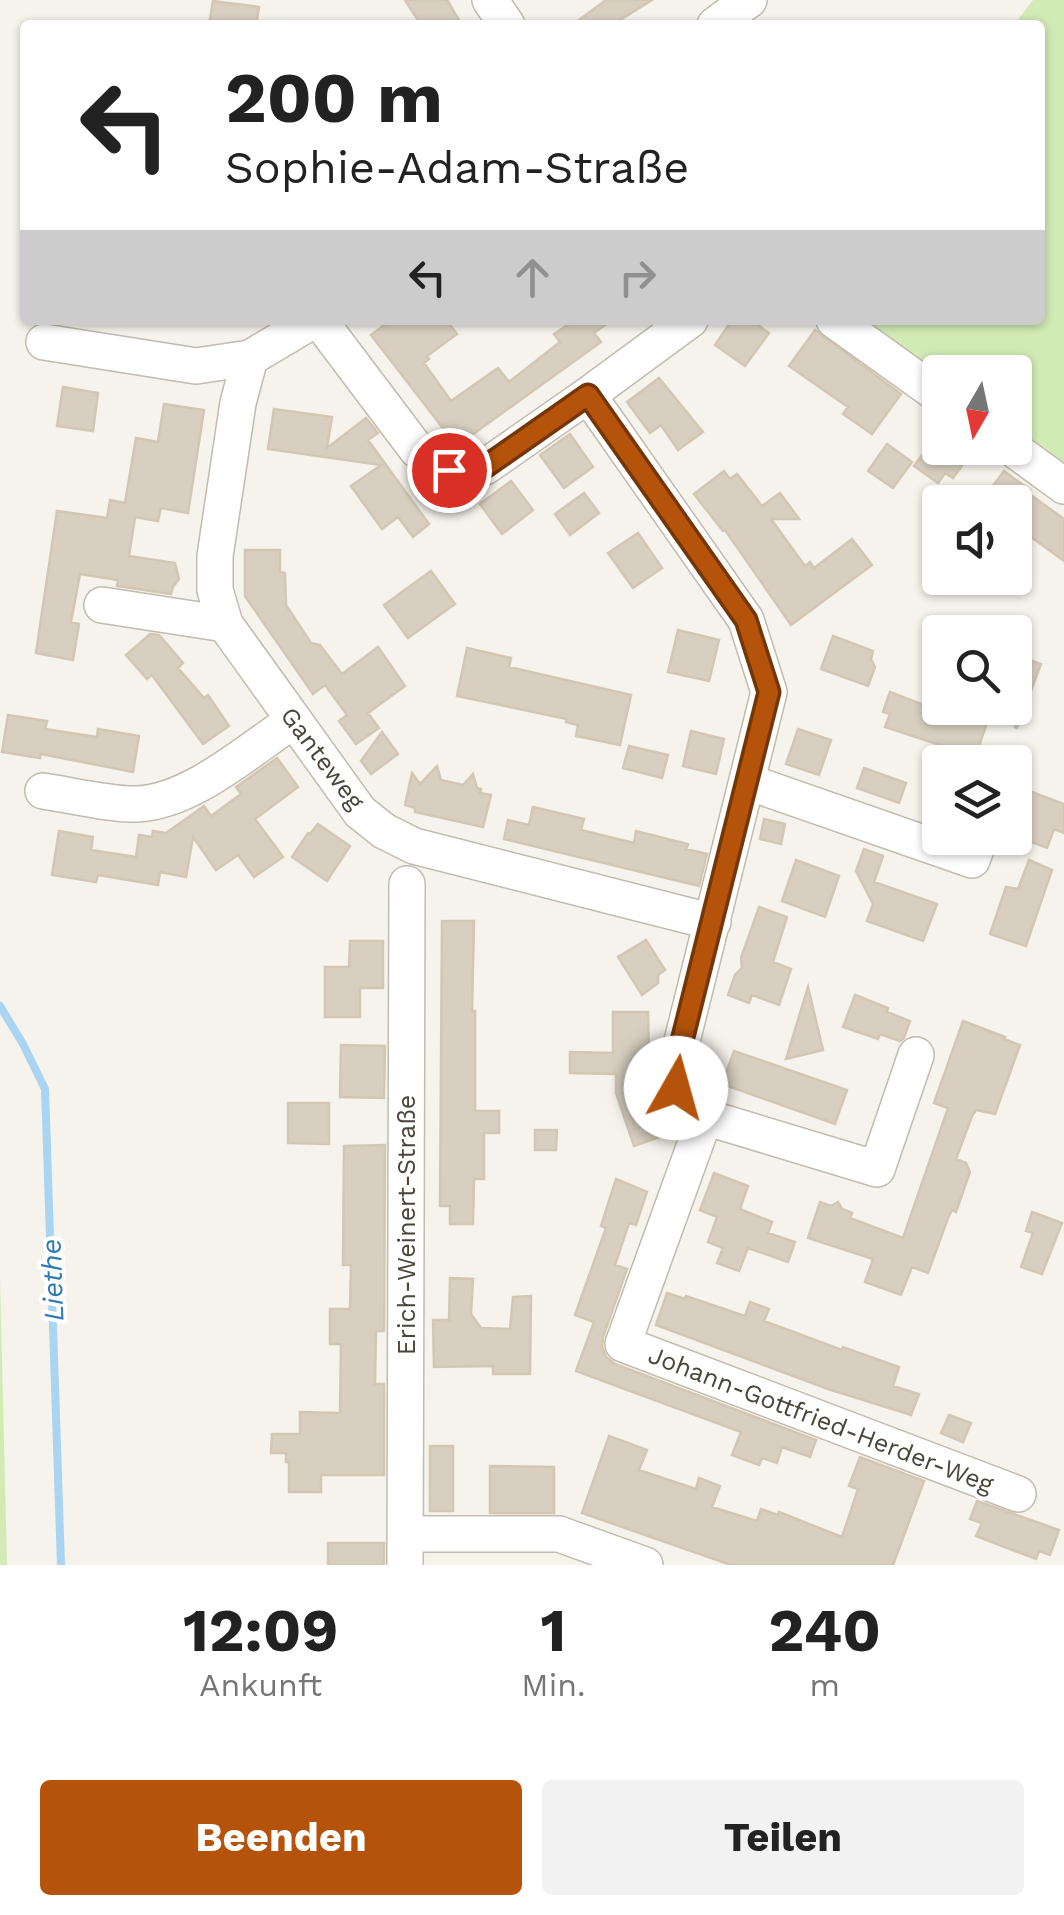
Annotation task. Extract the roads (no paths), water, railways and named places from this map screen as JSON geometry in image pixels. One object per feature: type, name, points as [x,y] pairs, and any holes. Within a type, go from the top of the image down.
[{"type":"street","points":[[722,20],[749,0]]},
{"type":"street","points":[[44,342],[196,366],[250,358],[307,325]]},
{"type":"street","points":[[320,325],[417,450],[449,470],[485,467],[683,325]]},
{"type":"street","points":[[841,325],[922,383]]},
{"type":"street","name":"Ganteweg","points":[[250,358],[238,403],[215,556],[214,590],[225,624],[360,812],[414,846],[713,922]]},
{"type":"street","points":[[588,395],[746,620],[769,692],[680,1049],[676,1088],[706,1116],[877,1169],[916,1055]]},
{"type":"street","points":[[1032,463],[1064,486]]},
{"type":"street","points":[[102,605],[225,624]]},
{"type":"street","points":[[43,791],[135,805],[169,800],[198,786],[294,720]]},
{"type":"street","points":[[748,782],[922,843]]},
{"type":"street","name":"Erich-Weinert-Straße","points":[[405,1550],[407,884]]},
{"type":"street","name":"Johann-Gottfried-Herder-Weg","points":[[706,1116],[624,1344],[1018,1494]]},
{"type":"street","points":[[405,1550],[560,1534],[645,1565]]},
{"type":"waterway","name":"Liethe","points":[[0,1006],[45,1089],[61,1565]]}]
